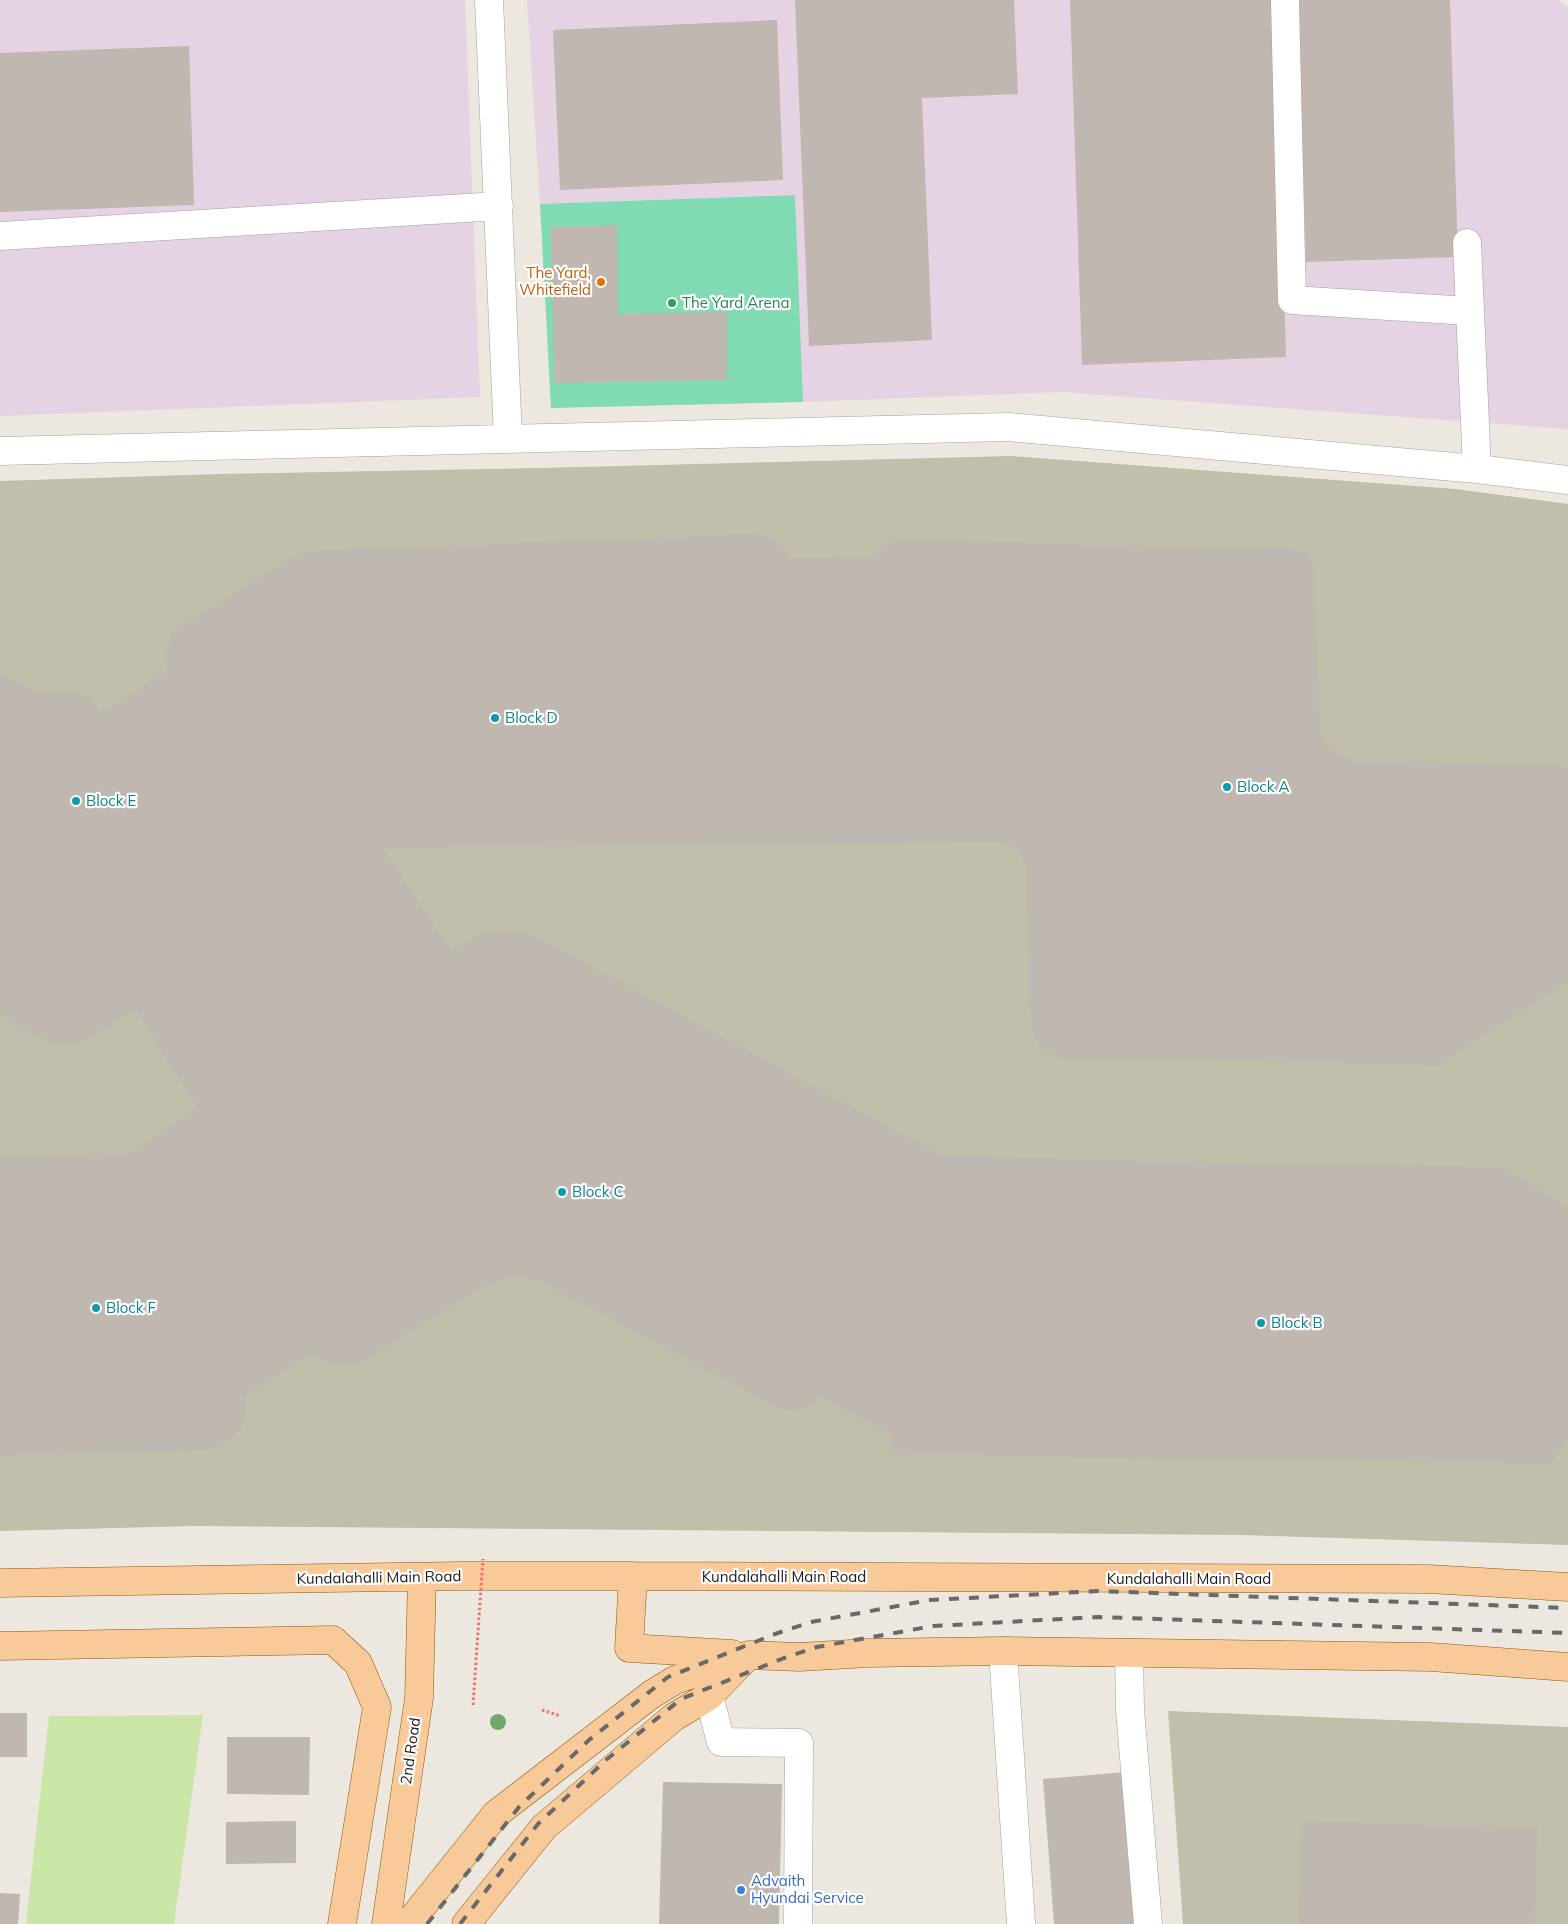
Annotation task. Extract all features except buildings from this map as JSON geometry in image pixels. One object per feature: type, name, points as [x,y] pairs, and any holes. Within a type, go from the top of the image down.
[{"type":"main road","name":"Kundalahalli Main Road","points":[[0,1583],[633,1576],[1428,1579],[1568,1587]]},
{"type":"main road","points":[[633,1576],[629,1648],[799,1657],[868,1653],[1003,1651],[1431,1657],[1568,1667]]},
{"type":"main road","name":"2nd Road","points":[[386,1924],[419,1698],[422,1577]]},
{"type":"main road","points":[[0,1646],[332,1640],[358,1663],[377,1706],[342,1924]]},
{"type":"main road","points":[[466,1924],[544,1826],[674,1716],[709,1696],[749,1655]]},
{"type":"main road","points":[[408,1924],[496,1814],[652,1694],[675,1680],[749,1655]]},
{"type":"street","points":[[489,0],[508,438]]},
{"type":"street","points":[[1285,0],[1292,300],[1470,311]]},
{"type":"street","points":[[0,236],[499,206]]},
{"type":"street","points":[[1467,244],[1477,469]]},
{"type":"street","points":[[0,451],[1008,427],[1477,469],[1568,480]]},
{"type":"street","points":[[1003,1651],[1021,1924]]},
{"type":"street","points":[[1129,1653],[1130,1710],[1148,1924]]},
{"type":"street","points":[[709,1696],[721,1742],[798,1743],[798,1924]]},
{"type":"path","points":[[473,1704],[483,1558]]},
{"type":"path","points":[[542,1710],[561,1716]]},
{"type":"shaded area","points":[[0,0],[465,0],[480,397],[0,416]]},
{"type":"shaded area","points":[[527,0],[1558,0],[1568,7],[1568,429],[1061,392],[803,402],[795,195],[540,204]]},
{"type":"shaded area","points":[[1011,456],[1456,489],[1568,504],[1568,1545],[1240,1535],[194,1526],[0,1531],[0,481],[219,474]]},
{"type":"shaded area","points":[[1168,1711],[1568,1727],[1568,1924],[1183,1924]]},
{"type":"green space","name":"The Yard Arena","points":[[795,195],[803,402],[551,408],[540,204]]},
{"type":"green space","points":[[203,1715],[174,1924],[26,1924],[49,1716]]},
{"type":"railway","points":[[427,1924],[519,1807],[589,1740],[668,1677],[775,1634],[811,1622],[930,1600],[1098,1591],[1568,1608]]},
{"type":"railway","points":[[460,1924],[538,1824],[606,1760],[681,1699],[784,1658],[817,1647],[933,1626],[1098,1617],[1568,1633]]},
{"type":"place","name":"The Yard, Whitefield","points":[[601,282]]},
{"type":"place","name":"The Yard Arena","points":[[672,303]]},
{"type":"place","name":"Block D","points":[[495,718]]},
{"type":"place","name":"Block A","points":[[1227,787]]},
{"type":"place","name":"Block E","points":[[76,801]]},
{"type":"place","name":"Block C","points":[[562,1192]]},
{"type":"place","name":"Block F","points":[[96,1308]]},
{"type":"place","name":"Block B","points":[[1261,1323]]},
{"type":"place","name":"Advaith Hyundai Service","points":[[741,1890]]}]
